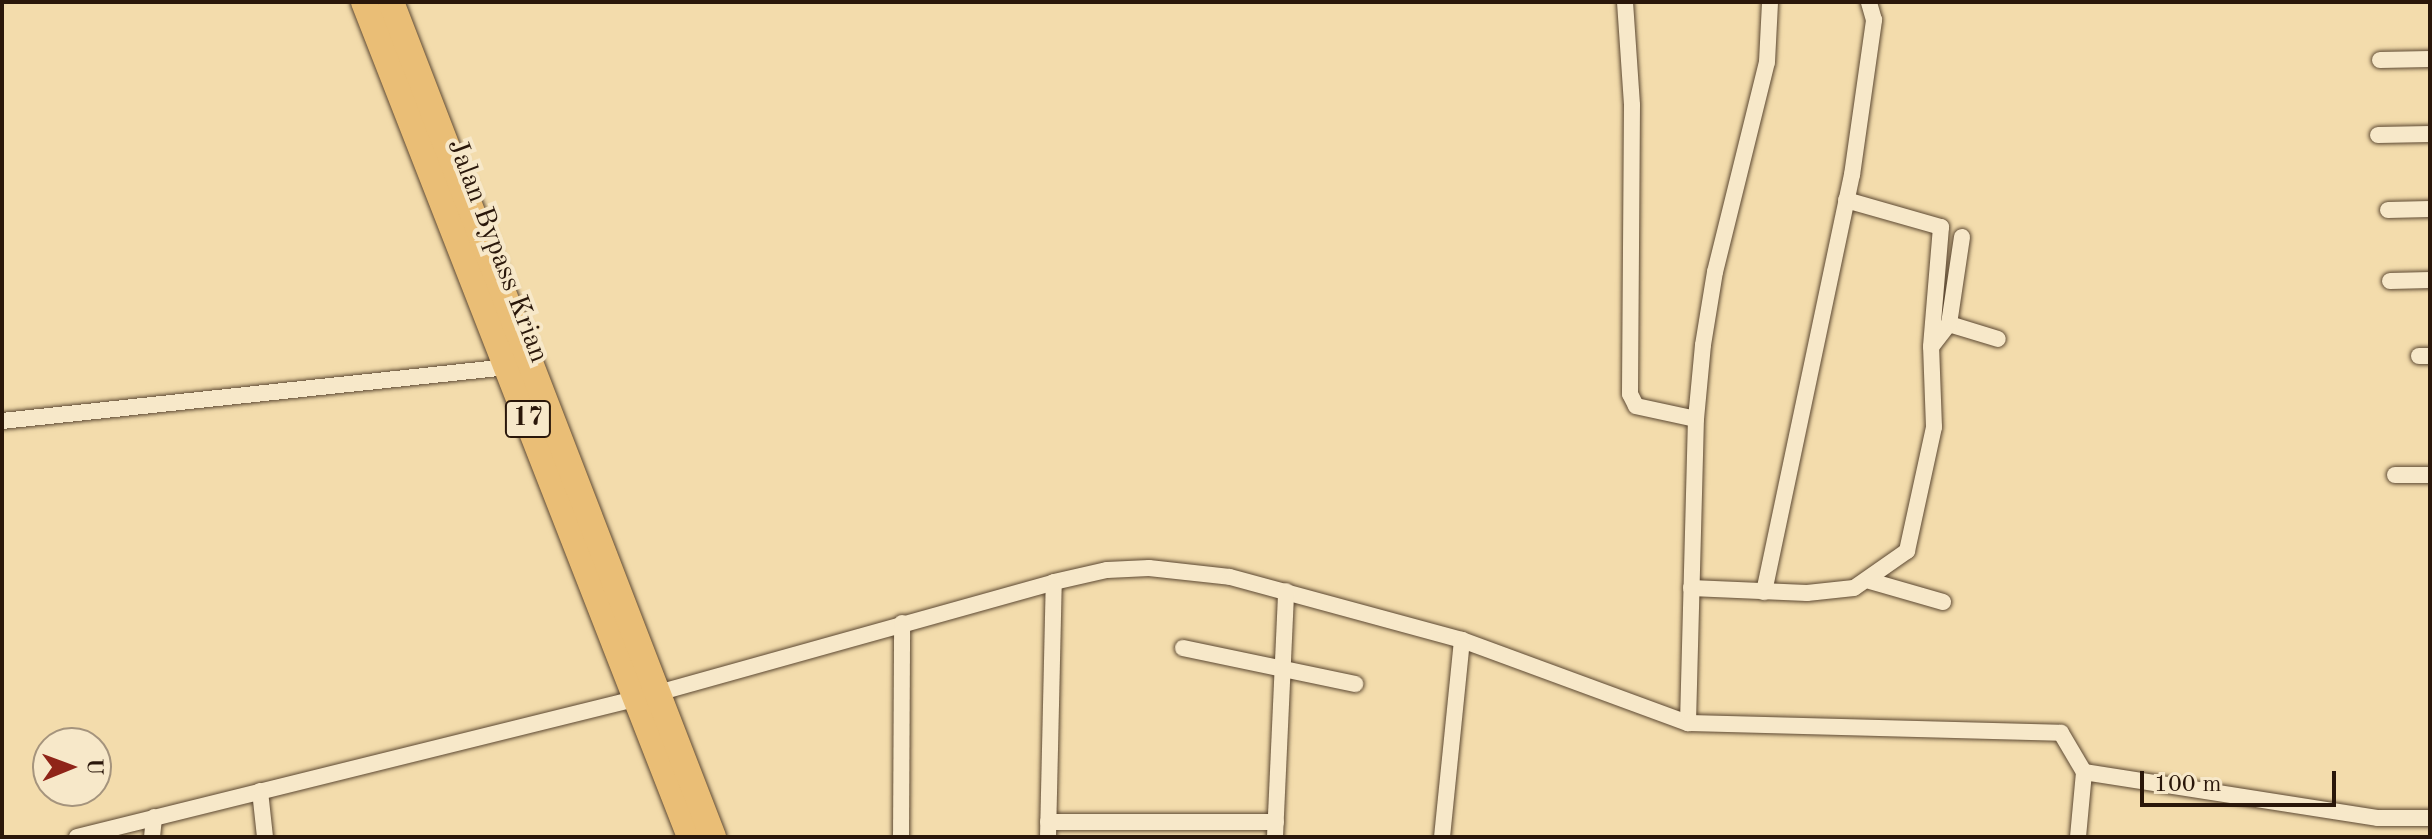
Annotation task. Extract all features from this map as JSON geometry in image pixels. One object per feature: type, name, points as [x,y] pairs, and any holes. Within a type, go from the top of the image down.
[{"type":"highway","name":"Jalan Bypass Krian","points":[[364,2],[508,367],[648,696],[713,837]]},
{"type":"highway","name":"Jalan Bypass Krian","points":[[391,2],[648,696],[690,837]]},
{"type":"street","points":[[1625,2],[1632,105],[1630,394],[1636,406],[1696,419]]},
{"type":"street","points":[[1688,723],[1696,419],[1715,272],[1767,62],[1770,2]]},
{"type":"street","points":[[1764,592],[1846,200],[1874,20],[1869,2]]},
{"type":"street","points":[[2380,60],[2430,59]]},
{"type":"street","points":[[2378,135],[2430,134]]},
{"type":"street","points":[[1691,588],[1830,592],[1878,580],[1897,561],[1912,539],[1934,427],[1931,347],[1941,228],[1919,217],[1846,200]]},
{"type":"street","points":[[2388,210],[2430,209]]},
{"type":"street","points":[[1931,347],[1949,324],[1962,237]]},
{"type":"street","points":[[2390,281],[2430,280]]},
{"type":"street","points":[[1949,324],[1998,339]]},
{"type":"street","points":[[2,421],[508,367]]},
{"type":"street","points":[[2395,475],[2430,475]]},
{"type":"street","points":[[77,837],[648,696],[1054,582],[1107,570],[1149,568],[1230,577],[1462,640],[1688,723],[2061,733],[2084,772],[2078,837]]},
{"type":"street","points":[[1878,580],[1898,590],[1943,602]]},
{"type":"street","points":[[1054,582],[1048,830],[1275,830],[1286,591]]},
{"type":"street","points":[[901,837],[902,623]]},
{"type":"street","points":[[1442,837],[1462,640]]},
{"type":"street","points":[[1183,648],[1355,684]]},
{"type":"street","points":[[2084,772],[2378,818],[2430,818]]},
{"type":"street","points":[[260,791],[265,837]]},
{"type":"street","points":[[152,837],[154,817]]}]
